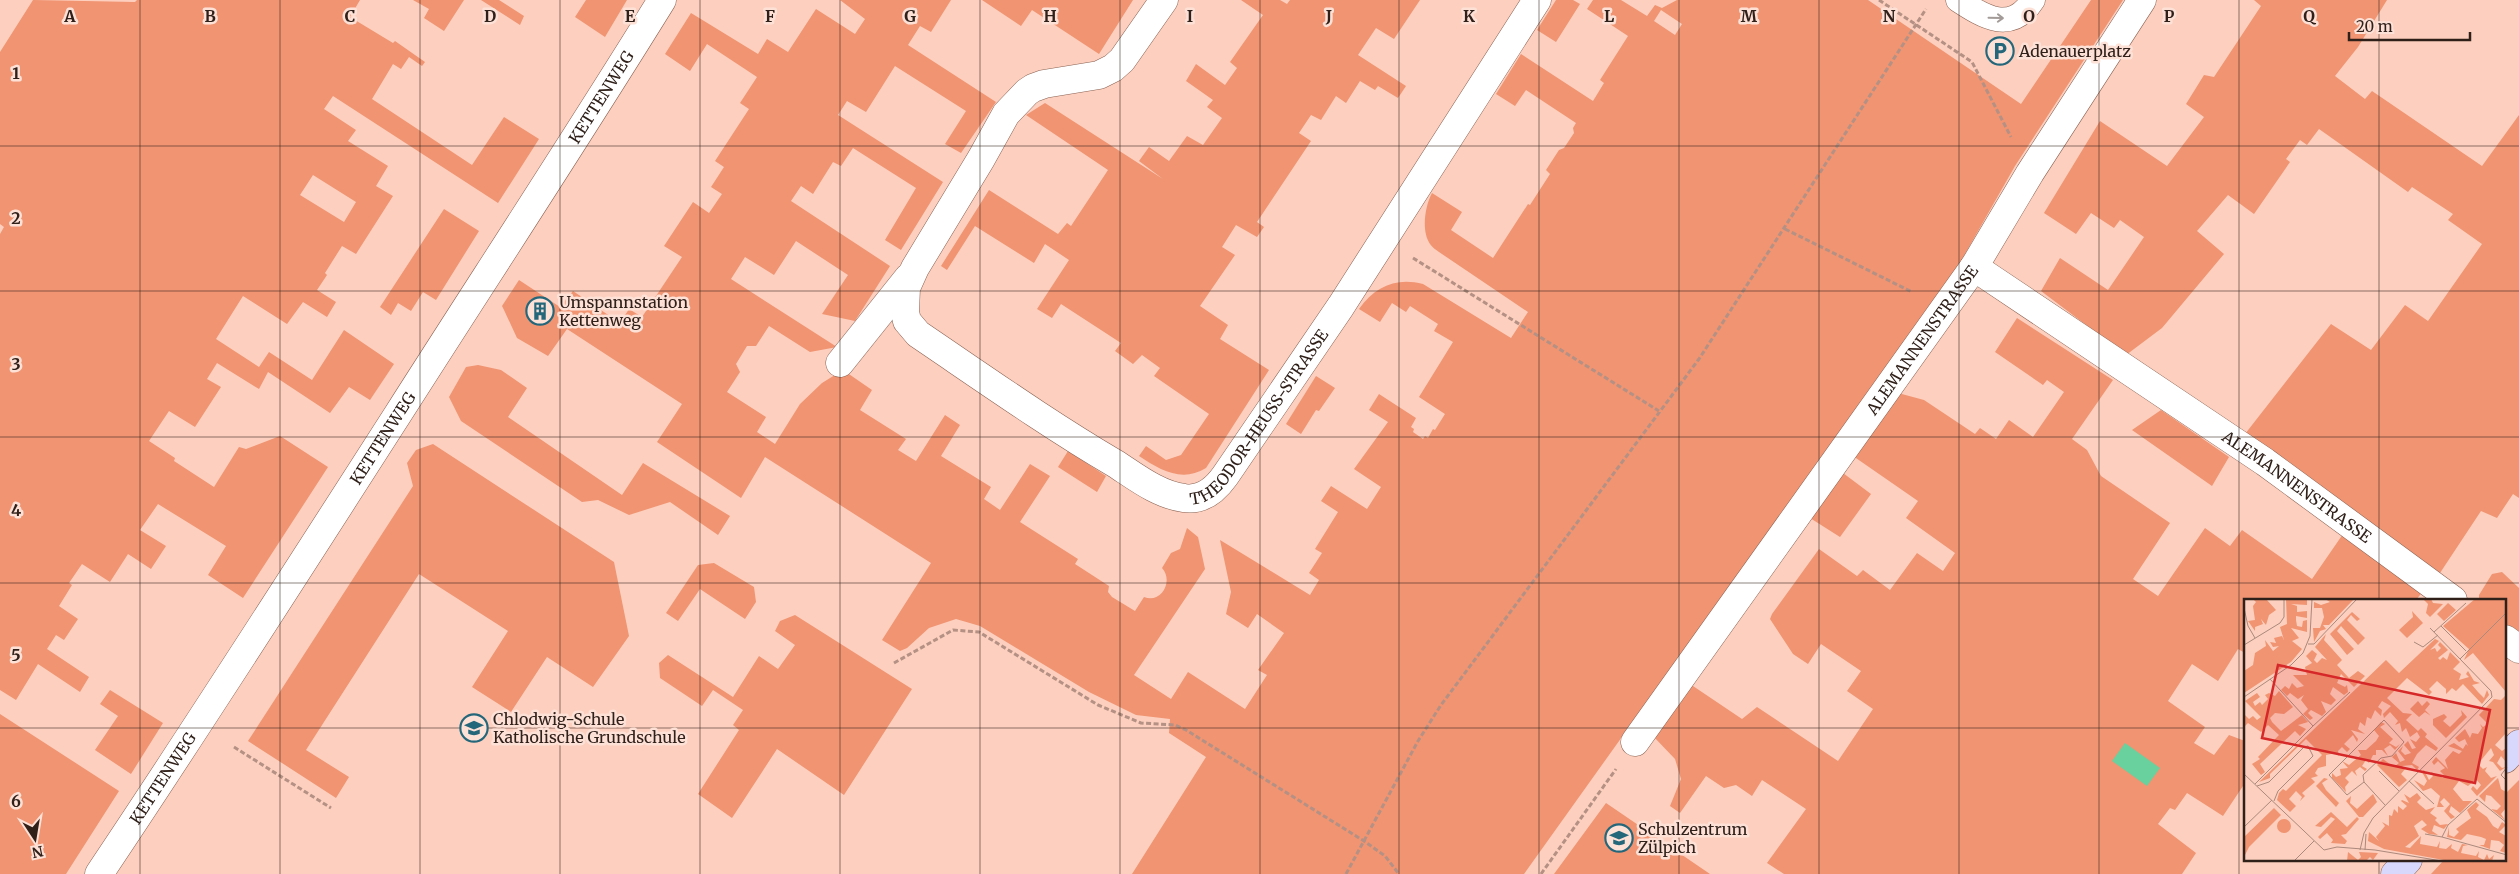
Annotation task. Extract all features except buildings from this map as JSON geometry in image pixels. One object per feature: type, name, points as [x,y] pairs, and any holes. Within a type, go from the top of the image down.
[{"type":"street","name":"KETTENWEG","points":[[99,874],[181,752],[497,258],[554,174],[662,0]]},
{"type":"street","name":"THEODOR-HEUSS-STRASSE","points":[[1164,0],[1122,60],[1113,68],[1099,75],[1044,84],[1027,92],[1006,114],[915,268],[906,288],[903,304],[907,321],[918,334],[1074,439],[1155,488],[1184,499],[1207,495],[1216,488],[1341,306],[1537,0]]},
{"type":"street","points":[[1974,267],[2030,173],[2142,0]]},
{"type":"street","name":"ALEMANNENSTRASSE","points":[[1635,742],[1974,267],[2265,462],[2452,599]]},
{"type":"street","name":"THEODOR-HEUSS-STRASSE","points":[[840,363],[915,268]]},
{"type":"street","points":[[2506,640],[2519,649]]},
{"type":"street","points":[[2506,758],[2519,744]]},
{"type":"street","points":[[2394,874],[2406,862]]},
{"type":"lane","points":[[1958,0],[1984,17],[1997,20],[2016,16],[2033,0]]},
{"type":"path","points":[[1879,0],[1972,62],[2030,173]]},
{"type":"path","points":[[1346,874],[1418,741],[1440,705],[1659,411],[1700,359],[1928,6]]},
{"type":"path","points":[[1785,229],[1944,308]]},
{"type":"path","points":[[1383,240],[1659,411]]},
{"type":"path","points":[[894,663],[953,630],[979,632],[1098,705],[1141,723],[1175,725],[1186,730],[1364,841],[1384,856],[1399,874]]},
{"type":"path","points":[[1541,874],[1635,742]]},
{"type":"path","points":[[234,747],[330,808]]},
{"type":"shaded area","points":[[33,0],[135,2],[137,0],[360,0],[350,17],[393,43],[395,41],[425,62],[422,66],[409,57],[401,69],[393,64],[372,99],[472,165],[504,117],[539,139],[498,203],[333,96],[324,109],[356,130],[348,141],[388,166],[376,186],[393,196],[356,254],[342,246],[325,273],[327,275],[317,290],[336,302],[327,317],[303,302],[287,324],[243,296],[216,339],[259,367],[269,352],[312,380],[344,330],[394,364],[370,400],[349,387],[330,413],[268,372],[259,389],[217,363],[207,379],[221,387],[195,427],[169,411],[149,441],[175,458],[174,461],[214,487],[239,447],[246,449],[280,436],[328,467],[243,598],[208,575],[226,546],[158,504],[140,530],[166,546],[151,569],[128,554],[110,582],[82,564],[69,583],[72,585],[59,606],[78,619],[64,640],[56,635],[47,649],[89,677],[80,692],[38,664],[16,700],[0,690],[0,234],[4,227],[0,224],[0,52]],"holes":[[[313,175],[356,202],[344,222],[300,195]]]},
{"type":"shaded area","points":[[413,0],[464,0],[444,31],[424,18],[429,9]]},
{"type":"shaded area","points":[[481,0],[499,0],[524,16],[520,25]]},
{"type":"shaded area","points":[[586,0],[627,0],[605,37],[575,17]]},
{"type":"shaded area","points":[[840,0],[951,0],[931,32],[920,26],[908,45],[996,102],[961,153],[945,144],[966,111],[895,66],[866,112],[847,101],[838,115],[943,182],[901,250],[885,240],[916,188],[853,148],[841,166],[833,162],[813,194],[801,186],[791,201],[890,266],[855,321],[822,314],[848,275],[796,241],[774,275],[745,257],[731,279],[837,347],[810,352],[769,326],[756,346],[747,346],[736,364],[740,372],[727,392],[766,417],[757,432],[775,444],[800,404],[822,383],[843,370],[872,390],[860,410],[906,439],[898,450],[916,461],[945,415],[960,425],[941,456],[991,487],[984,499],[1000,510],[1030,464],[1050,476],[1020,522],[1078,559],[1075,564],[1109,586],[1108,592],[1112,597],[1135,611],[1144,597],[1156,597],[1164,590],[1167,579],[1162,568],[1171,553],[1180,549],[1187,528],[1198,537],[1205,569],[1134,675],[1171,699],[1188,672],[1245,709],[1267,675],[1258,670],[1284,633],[1257,614],[1248,628],[1226,614],[1231,592],[1220,540],[1310,595],[1319,580],[1309,573],[1322,553],[1315,549],[1338,512],[1321,501],[1331,486],[1367,509],[1381,487],[1354,469],[1388,422],[1369,410],[1379,394],[1416,418],[1411,427],[1414,429],[1413,432],[1423,439],[1425,436],[1428,438],[1445,414],[1419,397],[1453,342],[1434,331],[1438,324],[1410,306],[1406,312],[1392,303],[1380,322],[1359,309],[1372,294],[1387,285],[1413,282],[1423,284],[1511,338],[1528,312],[1434,248],[1427,239],[1425,226],[1427,205],[1432,193],[1462,212],[1451,230],[1493,258],[1550,174],[1546,170],[1559,150],[1564,148],[1574,133],[1573,128],[1576,123],[1526,90],[1515,106],[1496,94],[1521,54],[1593,101],[1604,83],[1600,80],[1628,36],[1587,9],[1593,0],[1621,0],[1647,16],[1655,5],[1662,8],[1677,0],[1868,0],[2021,104],[2091,0],[2123,0],[2015,166],[1957,268],[1524,874],[1132,874],[1206,757],[1169,733],[1170,719],[1136,715],[1089,692],[980,626],[956,619],[929,628],[907,648],[900,651],[882,640],[931,563],[765,457],[741,498],[657,442],[682,404],[567,329],[548,356],[517,338],[502,306],[519,280],[560,307],[573,291],[620,323],[629,309],[642,317],[682,257],[664,246],[693,202],[709,213],[722,194],[711,187],[724,167],[715,161],[749,109],[740,103],[757,77],[707,44],[690,71],[665,54],[691,13],[758,54],[767,39],[788,52],[816,9],[855,34],[865,19]],"holes":[[[1661,10],[1682,24],[1675,35],[1654,21]]]},
{"type":"shaded area","points":[[982,0],[1133,0],[1099,54],[1032,10],[1021,26]]},
{"type":"shaded area","points":[[1241,0],[1280,0],[1287,4],[1290,0],[1420,0],[1394,39],[1376,28],[1358,55],[1406,86],[1398,98],[1378,86],[1375,90],[1360,81],[1346,103],[1336,96],[1321,120],[1311,115],[1299,133],[1311,141],[1257,222],[1264,227],[1257,237],[1236,225],[1222,247],[1235,255],[1200,306],[1228,325],[1220,339],[1269,370],[1206,468],[1188,474],[1171,473],[1139,456],[1146,446],[1166,460],[1181,455],[1209,414],[1154,376],[1160,368],[1142,355],[1133,364],[1115,351],[1121,343],[1061,304],[1052,318],[1037,309],[1069,260],[1045,244],[1034,263],[975,226],[947,270],[941,266],[989,190],[1058,234],[1067,223],[1071,226],[1108,170],[1026,115],[1045,103],[1163,179],[1139,161],[1149,147],[1169,161],[1187,136],[1203,145],[1222,118],[1207,107],[1213,100],[1186,81],[1196,64],[1225,85],[1237,68],[1230,62],[1263,15]]},
{"type":"shaded area","points":[[1556,0],[1573,0],[1580,4],[1556,42],[1537,30]]},
{"type":"shaded area","points":[[2254,0],[2387,0],[2358,47],[2335,76],[2365,99],[2372,91],[2482,166],[2519,115],[2519,498],[2513,494],[2497,518],[2481,511],[2438,576],[2245,434],[2331,324],[2371,350],[2405,305],[2428,321],[2482,244],[2448,220],[2453,214],[2412,187],[2408,192],[2319,129],[2307,145],[2300,140],[2286,159],[2290,162],[2254,214],[2228,195],[2197,231],[2224,254],[2162,328],[2126,355],[2041,291],[2060,258],[2108,290],[2144,237],[2120,220],[2114,228],[2091,213],[2076,234],[2044,213],[2100,121],[2167,166],[2204,117],[2186,104],[2204,75],[2214,77],[2261,6]]},
{"type":"shaded area","points":[[444,209],[479,231],[436,300],[423,292],[411,311],[398,303],[391,315],[380,307]]},
{"type":"shaded area","points":[[2017,318],[2113,380],[2072,439],[2087,450],[2101,476],[2170,523],[2133,579],[2158,596],[2205,528],[2230,546],[2242,530],[2312,579],[2343,534],[2424,590],[2417,599],[2244,599],[2244,652],[2238,649],[2218,681],[2192,664],[2168,701],[2205,727],[2194,743],[2214,755],[2229,735],[2244,741],[2244,784],[2223,816],[2187,793],[2175,810],[2170,808],[2158,824],[2196,853],[2182,874],[1784,874],[1767,863],[1806,809],[1762,780],[1752,796],[1736,785],[1724,788],[1706,776],[1680,813],[1670,806],[1681,779],[1675,759],[1653,736],[1690,684],[1742,719],[1757,707],[1838,761],[1873,709],[1847,691],[1861,671],[1821,644],[1808,664],[1793,654],[1770,619],[1819,549],[1857,576],[1863,570],[1890,590],[1917,553],[1943,571],[1955,553],[1906,518],[1918,501],[1853,456],[1898,393],[1924,400],[1975,434],[1980,428],[1996,439],[2009,420],[2033,437],[2064,392],[2047,380],[2043,385],[1995,352]]},
{"type":"shaded area","points":[[478,365],[501,370],[527,388],[508,417],[622,495],[643,463],[730,516],[718,535],[670,502],[629,515],[598,500],[582,502],[461,421],[449,397],[466,367]]},
{"type":"shaded area","points":[[1316,376],[1335,388],[1319,411],[1316,410],[1301,434],[1286,424]]},
{"type":"shaded area","points":[[2161,410],[2229,457],[2212,486],[2132,430]]},
{"type":"shaded area","points":[[433,444],[614,562],[629,636],[593,687],[547,657],[511,712],[472,687],[508,631],[419,574],[306,750],[349,777],[336,798],[248,741],[413,486],[407,463],[416,450]]},
{"type":"shaded area","points":[[1068,451],[1106,476],[1097,492],[1058,467]]},
{"type":"shaded area","points":[[1843,473],[1871,494],[1840,537],[1810,518]]},
{"type":"shaded area","points":[[714,563],[754,587],[756,602],[745,619],[700,589],[678,621],[666,613],[698,565]]},
{"type":"shaded area","points":[[2502,572],[2519,588],[2519,635],[2506,626],[2506,599],[2479,599],[2479,595],[2492,574]]},
{"type":"shaded area","points":[[795,615],[912,689],[844,795],[777,749],[732,818],[698,794],[739,730],[733,725],[743,710],[713,690],[702,706],[660,678],[659,663],[668,655],[733,697],[759,656],[778,669],[795,645],[775,631],[780,621]]},
{"type":"shaded area","points":[[110,690],[163,723],[131,774],[95,750],[118,716],[100,704]]},
{"type":"shaded area","points":[[0,714],[119,791],[66,874],[0,874]]},
{"type":"shaded area","points":[[2125,743],[2160,768],[2147,786],[2112,761]]},
{"type":"shaded area","points":[[2519,780],[2519,874],[2431,874],[2442,862],[2506,862],[2506,793]]},
{"type":"shaded area","name":"Schulzentrum Zülpich","points":[[1606,803],[1710,874],[1554,874]]},
{"type":"place","name":"Adenauerplatz","points":[[2000,51]]},
{"type":"place","name":"Umspannstation Kettenweg","points":[[540,311]]},
{"type":"place","name":"Chlodwig-Schule Katholische Grundschule","points":[[474,728]]},
{"type":"place","name":"Schulzentrum Zülpich","points":[[1619,838]]}]
